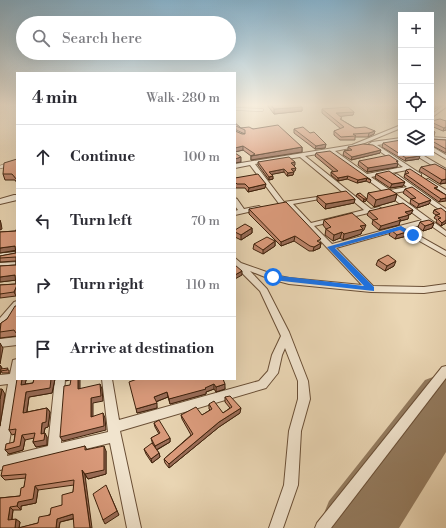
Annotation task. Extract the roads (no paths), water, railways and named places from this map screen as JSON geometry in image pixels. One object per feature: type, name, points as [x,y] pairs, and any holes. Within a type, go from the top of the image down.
[{"type":"street","points":[[370,143],[394,130]]},
{"type":"street","points":[[434,139],[446,140]]},
{"type":"street","points":[[236,166],[370,143],[398,141]]},
{"type":"street","points":[[370,143],[446,193]]},
{"type":"street","points":[[331,150],[352,163],[365,176],[388,192],[396,205],[427,221],[446,234]]},
{"type":"street","points":[[434,150],[446,157]]},
{"type":"street","points":[[301,155],[369,211]]},
{"type":"street","points":[[382,157],[389,155]]},
{"type":"street","points":[[420,156],[446,172]]},
{"type":"street","points":[[251,163],[279,205],[310,226],[371,289]]},
{"type":"street","points":[[365,176],[407,168]]},
{"type":"street","points":[[388,171],[446,212]]},
{"type":"street","points":[[388,192],[411,188]]},
{"type":"street","points":[[238,212],[346,192]]},
{"type":"street","points":[[0,198],[16,194]]},
{"type":"street","points":[[0,202],[16,198]]},
{"type":"street","points":[[310,226],[396,205]]},
{"type":"street","points":[[330,247],[427,221]]},
{"type":"street","points":[[401,228],[446,254]]},
{"type":"street","points":[[0,256],[16,254]]},
{"type":"street","points":[[237,262],[273,277],[289,281],[371,289],[424,290],[446,288]]},
{"type":"street","points":[[237,262],[264,289],[303,381],[304,400],[295,432],[291,484],[276,528]]},
{"type":"street","points":[[0,266],[16,265]]},
{"type":"street","points":[[0,312],[15,307]]},
{"type":"street","points":[[0,324],[15,307]]},
{"type":"street","points":[[0,380],[15,379],[4,420],[0,463],[54,450],[115,432],[262,385],[273,373],[277,354],[285,337]]},
{"type":"street","points":[[0,343],[16,341]]},
{"type":"street","points":[[322,528],[446,370]]},
{"type":"street","points":[[54,450],[60,380]]},
{"type":"street","points":[[107,380],[115,432],[134,528]]},
{"type":"lane","points":[[0,167],[16,162]]}]
